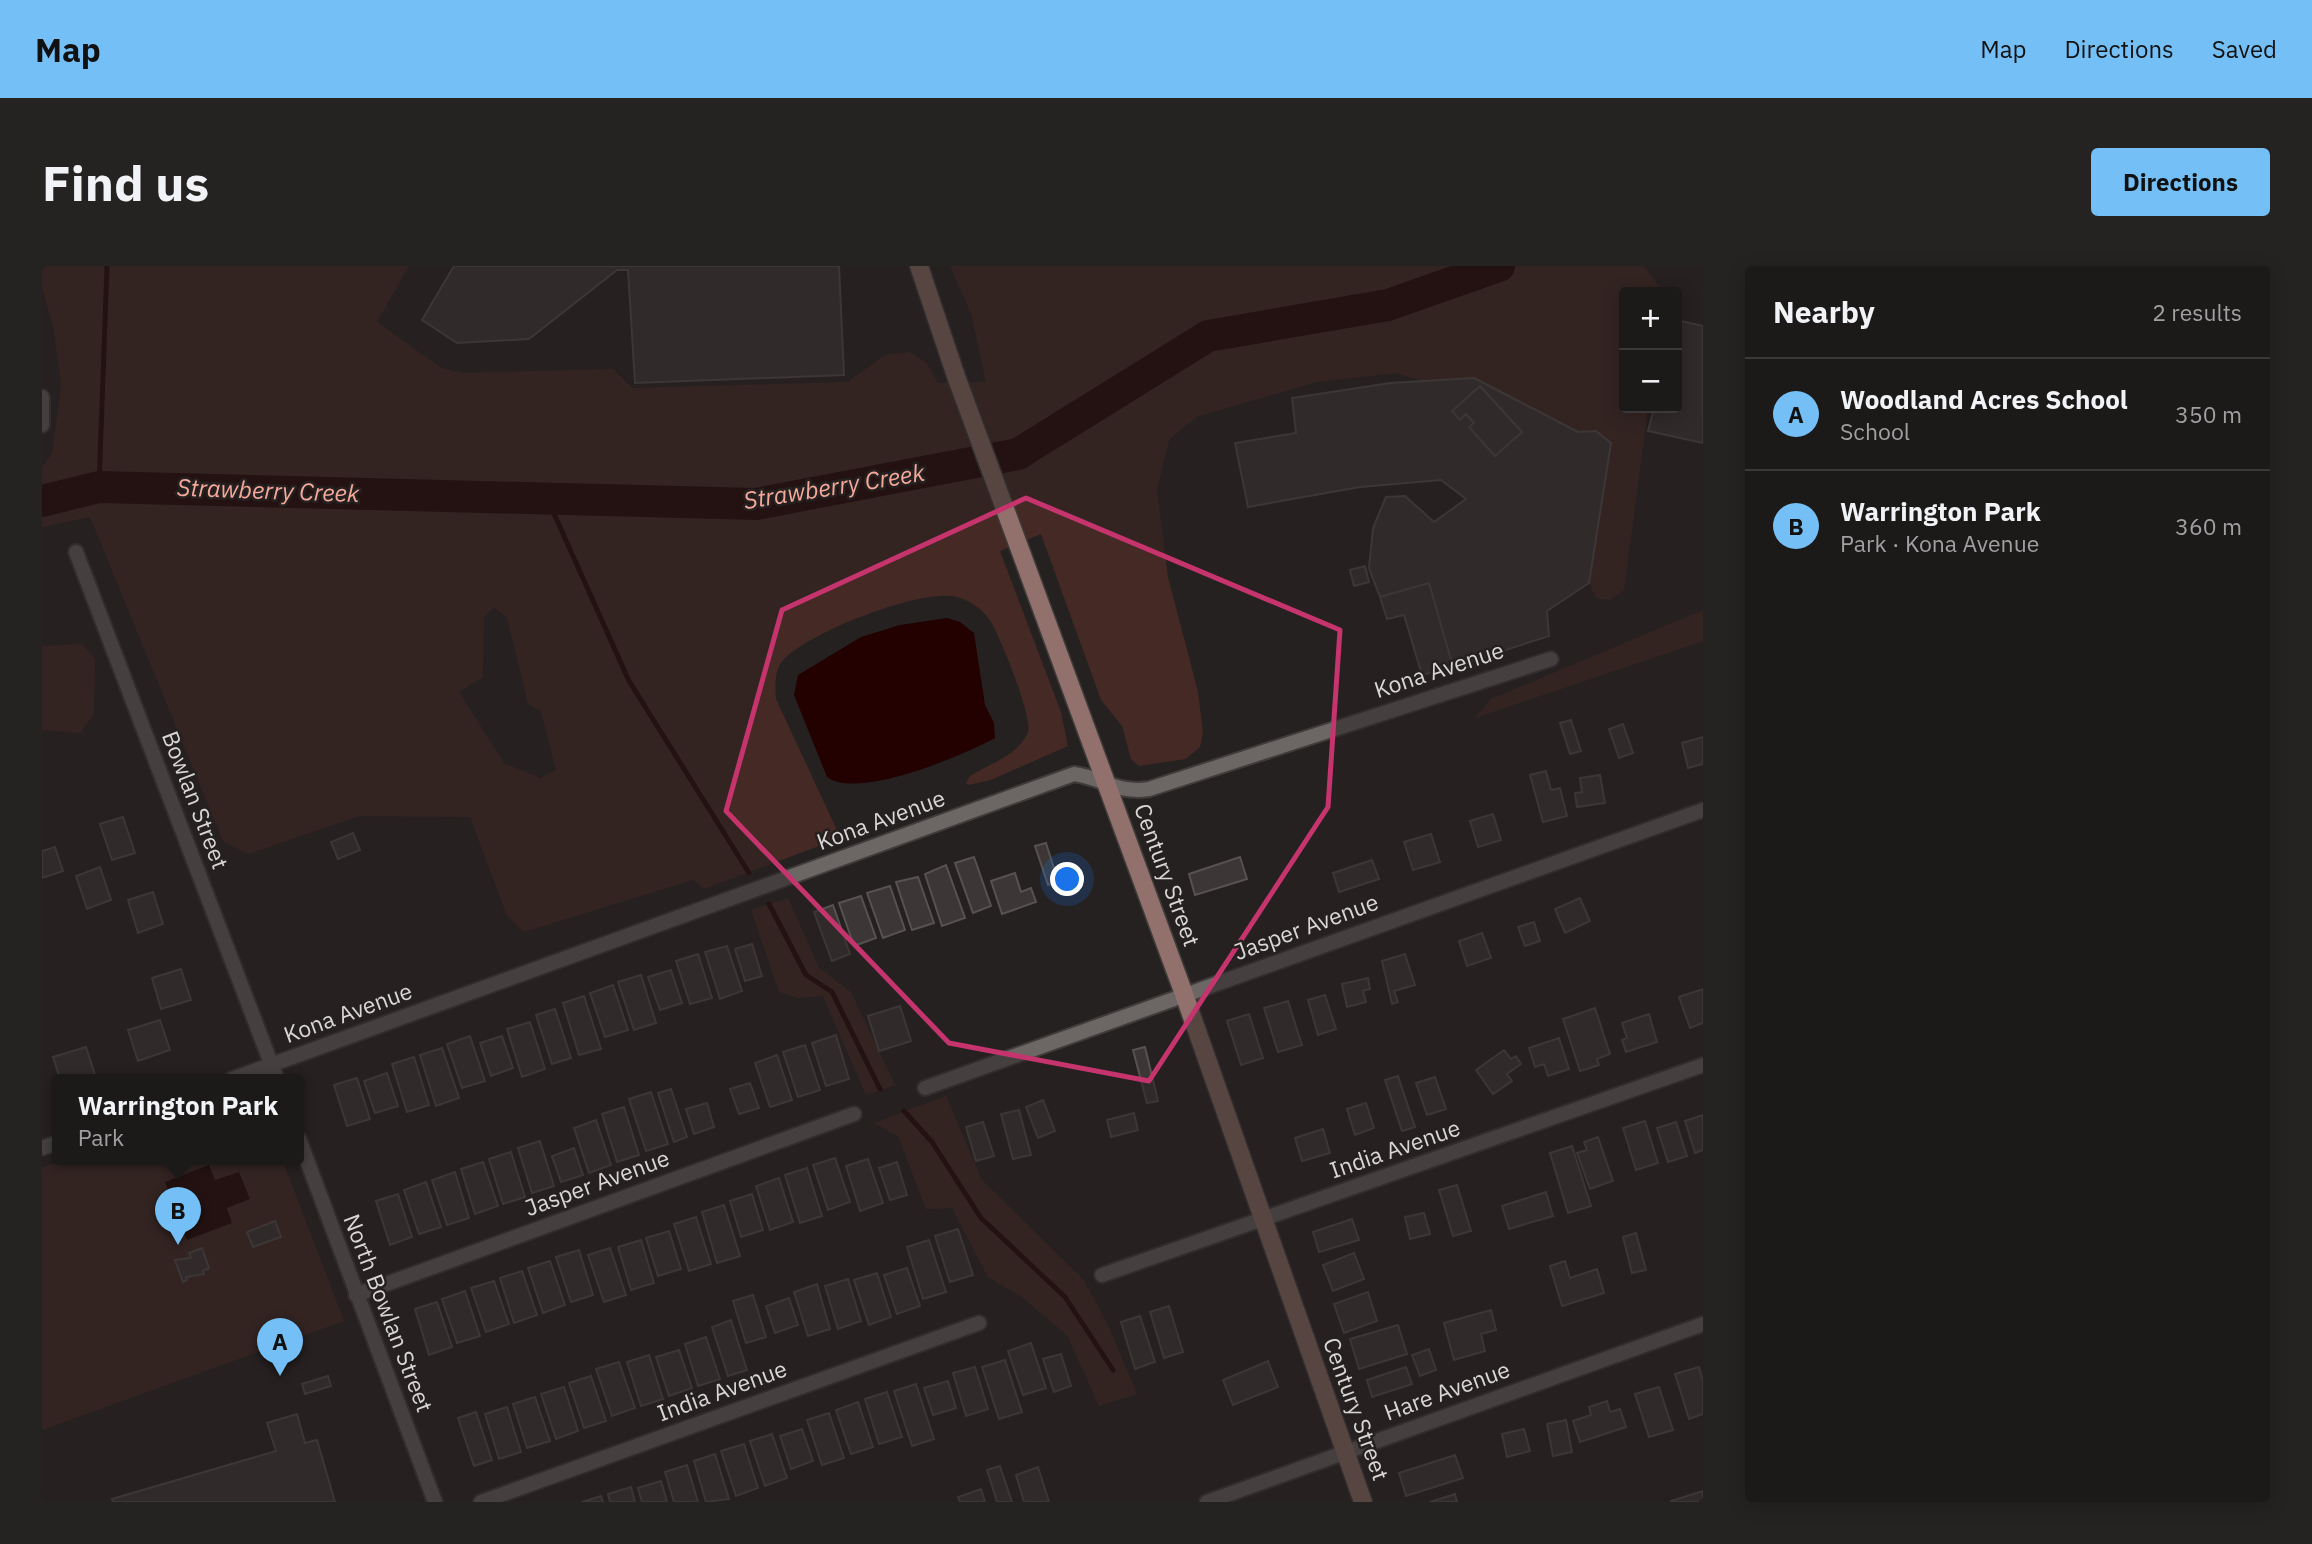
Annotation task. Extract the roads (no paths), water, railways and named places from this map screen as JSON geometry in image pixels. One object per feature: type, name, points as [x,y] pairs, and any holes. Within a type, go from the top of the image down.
[{"type":"street","name":"Century Street","points":[[919,266],[957,379],[1184,994],[1363,1502]]},
{"type":"street","points":[[42,397],[42,425]]},
{"type":"street","name":"Bowlan Street","points":[[76,552],[274,1072]]},
{"type":"street","name":"Kona Avenue","points":[[274,1072],[1074,774],[1091,776],[1108,786],[1130,792],[1149,789],[1551,659]]},
{"type":"street","name":"Jasper Avenue","points":[[925,1088],[1703,810]]},
{"type":"street","name":"India Avenue","points":[[1102,1275],[1703,1065]]},
{"type":"street","name":"Jasper Avenue","points":[[356,1295],[854,1114]]},
{"type":"street","name":"North Bowlan Street","points":[[304,1153],[435,1502]]},
{"type":"street","name":"India Avenue","points":[[481,1502],[979,1323]]},
{"type":"street","name":"Hare Avenue","points":[[1207,1502],[1703,1324]]},
{"type":"waterway","points":[[99,487],[107,266]]},
{"type":"waterway","name":"Strawberry Creek","points":[[42,501],[99,487],[756,504],[1018,454],[1208,336],[1388,305],[1499,266]]},
{"type":"waterway","points":[[547,498],[629,681],[749,873]]},
{"type":"waterway","points":[[769,904],[806,975],[832,992],[880,1089]]},
{"type":"waterway","points":[[904,1111],[932,1142],[981,1218],[1065,1297],[1113,1370]]},
{"type":"place","name":"Warrington Park","points":[[178,1245]]},
{"type":"place","name":"Woodland Acres School","points":[[280,1376]]}]
